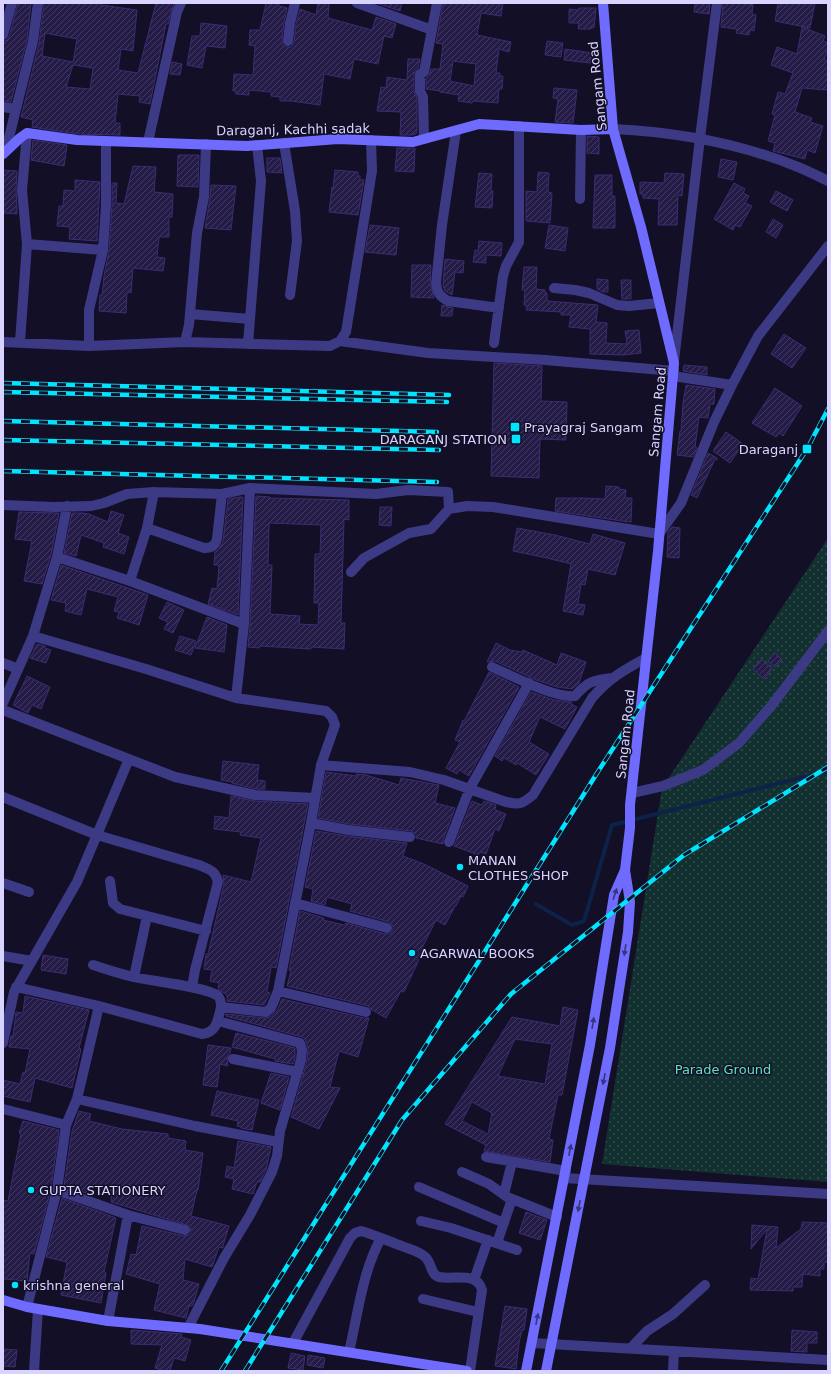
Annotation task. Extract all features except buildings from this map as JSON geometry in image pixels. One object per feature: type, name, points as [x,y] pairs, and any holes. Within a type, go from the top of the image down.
[{"type":"main road","name":"Sangam Road","points":[[603,3],[613,129],[640,227],[674,370],[659,534],[630,805],[630,828],[625,870]]},
{"type":"main road","name":"Daraganj, Kachhi sadak","points":[[27,133],[77,140],[106,142],[257,145],[338,139],[413,142],[479,124],[581,130],[613,129]]},
{"type":"main road","points":[[5,152],[27,133]]},
{"type":"main road","points":[[526,1371],[590,1045],[614,895],[625,870]]},
{"type":"main road","points":[[546,1371],[610,1048],[628,932],[630,902],[625,870]]},
{"type":"main road","points":[[3,1300],[27,1307],[108,1321],[188,1328],[467,1371]]},
{"type":"street","points":[[3,35],[12,3]]},
{"type":"street","points":[[5,152],[33,41],[38,3]]},
{"type":"street","points":[[148,142],[177,12],[181,3]]},
{"type":"street","points":[[288,40],[295,3]]},
{"type":"street","points":[[357,3],[432,30]]},
{"type":"street","points":[[424,139],[423,97],[420,91],[420,74],[424,72],[437,3]]},
{"type":"street","points":[[674,370],[717,3]]},
{"type":"street","points":[[3,107],[16,109]]},
{"type":"street","points":[[494,343],[503,276],[506,266],[519,242],[519,126]]},
{"type":"street","points":[[613,129],[700,138],[766,155],[799,167],[828,181]]},
{"type":"street","points":[[456,130],[442,225],[436,283],[437,292],[441,297],[448,301],[499,308]]},
{"type":"street","points":[[580,199],[581,130]]},
{"type":"street","points":[[20,342],[27,244],[22,190],[27,133]]},
{"type":"street","points":[[3,342],[89,346],[185,342],[330,346],[340,340],[346,332],[372,171],[371,140]]},
{"type":"street","points":[[89,346],[89,310],[103,250],[106,205],[106,142]]},
{"type":"street","points":[[284,143],[295,211],[297,241],[290,295]]},
{"type":"street","points":[[185,342],[190,314],[197,233],[204,197],[206,144]]},
{"type":"street","points":[[248,344],[261,181],[257,145]]},
{"type":"street","points":[[27,244],[103,250]]},
{"type":"street","points":[[351,572],[364,558],[409,533],[431,529],[449,509],[467,506],[492,507],[659,534],[681,503],[714,422],[758,336],[828,246]]},
{"type":"street","points":[[554,288],[588,293],[618,304],[629,306],[659,303]]},
{"type":"street","points":[[190,314],[250,319]]},
{"type":"street","points":[[340,340],[428,353],[674,370],[732,385]]},
{"type":"street","points":[[3,505],[54,507],[91,506],[104,503],[127,494],[154,492],[222,494],[250,488],[376,494],[408,490],[448,492],[449,509]]},
{"type":"street","points":[[236,698],[244,624],[250,488]]},
{"type":"street","points":[[130,581],[148,528],[154,492]]},
{"type":"street","points":[[148,528],[204,548],[210,548],[215,545],[217,539],[222,494]]},
{"type":"street","points":[[3,703],[32,636],[57,557],[67,506]]},
{"type":"street","points":[[57,557],[130,581],[244,624]]},
{"type":"street","points":[[632,793],[663,786],[703,770],[739,743],[772,705],[828,631]]},
{"type":"street","points":[[32,636],[146,669],[236,698],[326,711],[332,717],[335,725],[321,765],[278,991],[271,1008],[266,1012],[221,1007]]},
{"type":"street","points":[[321,765],[410,772],[470,788],[506,802],[516,804],[523,803],[533,795],[592,698],[602,686],[618,674],[646,658]]},
{"type":"street","points":[[3,663],[18,669]]},
{"type":"street","points":[[492,667],[567,697],[575,696],[583,686],[593,681],[612,678]]},
{"type":"street","points":[[449,842],[470,788],[529,683]]},
{"type":"street","points":[[3,710],[175,777],[255,795],[315,798]]},
{"type":"street","points":[[3,1044],[16,987],[77,882],[129,760]]},
{"type":"street","points":[[3,797],[97,835],[208,868],[216,875],[218,882],[192,987]]},
{"type":"street","points":[[311,823],[348,830],[410,837]]},
{"type":"street","points":[[110,881],[112,903],[120,909],[206,931]]},
{"type":"street","points":[[3,883],[29,892]]},
{"type":"street","points":[[295,903],[387,928]]},
{"type":"street","points":[[134,977],[147,916]]},
{"type":"street","points":[[3,956],[32,961]]},
{"type":"street","points":[[16,987],[99,1006],[202,1034],[212,1031],[216,1026],[221,1007],[218,995],[192,987],[134,977],[92,965]]},
{"type":"street","points":[[278,991],[366,1012]]},
{"type":"street","points":[[27,1307],[57,1190],[66,1125],[77,1099],[99,1006]]},
{"type":"street","points":[[188,1328],[224,1258],[250,1215],[272,1172],[277,1156],[280,1130],[298,1072],[302,1050],[300,1042],[218,1021]]},
{"type":"street","points":[[233,1059],[298,1072]]},
{"type":"street","points":[[77,1099],[195,1126],[278,1142]]},
{"type":"street","points":[[3,1109],[66,1125]]},
{"type":"street","points":[[486,1157],[584,1179],[828,1194]]},
{"type":"street","points":[[474,1280],[493,1241],[504,1223],[512,1162]]},
{"type":"street","points":[[462,1172],[489,1184],[508,1196],[557,1216]]},
{"type":"street","points":[[419,1187],[504,1223]]},
{"type":"street","points":[[57,1190],[128,1215],[185,1230]]},
{"type":"street","points":[[108,1321],[128,1215]]},
{"type":"street","points":[[421,1221],[451,1228],[517,1250]]},
{"type":"street","points":[[293,1344],[350,1238],[361,1231],[425,1256],[430,1261],[433,1274],[438,1277],[477,1280],[481,1284],[482,1290],[470,1371]]},
{"type":"street","points":[[349,1352],[366,1276],[374,1252],[381,1238]]},
{"type":"street","points":[[631,1348],[647,1331],[673,1314],[706,1285]]},
{"type":"street","points":[[423,1300],[478,1312]]},
{"type":"street","points":[[34,1371],[38,1309]]},
{"type":"street","points":[[532,1343],[828,1360]]},
{"type":"street","points":[[673,1371],[674,1351]]},
{"type":"green space","name":"Parade Ground","points":[[828,538],[828,1182],[602,1164],[662,788]]},
{"type":"waterway","points":[[536,904],[572,925],[584,921],[612,825],[828,771]]},
{"type":"railway","points":[[3,383],[449,395]]},
{"type":"railway","points":[[3,392],[447,402]]},
{"type":"railway","points":[[221,1371],[599,770],[807,449],[828,409]]},
{"type":"railway","points":[[3,421],[437,432]]},
{"type":"railway","points":[[3,440],[439,450]]},
{"type":"railway","points":[[3,471],[437,482]]},
{"type":"railway","points":[[245,1371],[402,1120],[511,994],[684,855],[828,767]]},
{"type":"place","name":"Prayagraj Sangam","points":[[515,427]]},
{"type":"place","name":"DARAGANJ STATION","points":[[516,439]]},
{"type":"place","name":"Daraganj","points":[[807,449]]},
{"type":"place","name":"MANAN CLOTHES SHOP","points":[[460,867]]},
{"type":"place","name":"AGARWAL BOOKS","points":[[412,953]]},
{"type":"place","name":"GUPTA STATIONERY","points":[[31,1190]]},
{"type":"place","name":"krishna general","points":[[15,1285]]}]
